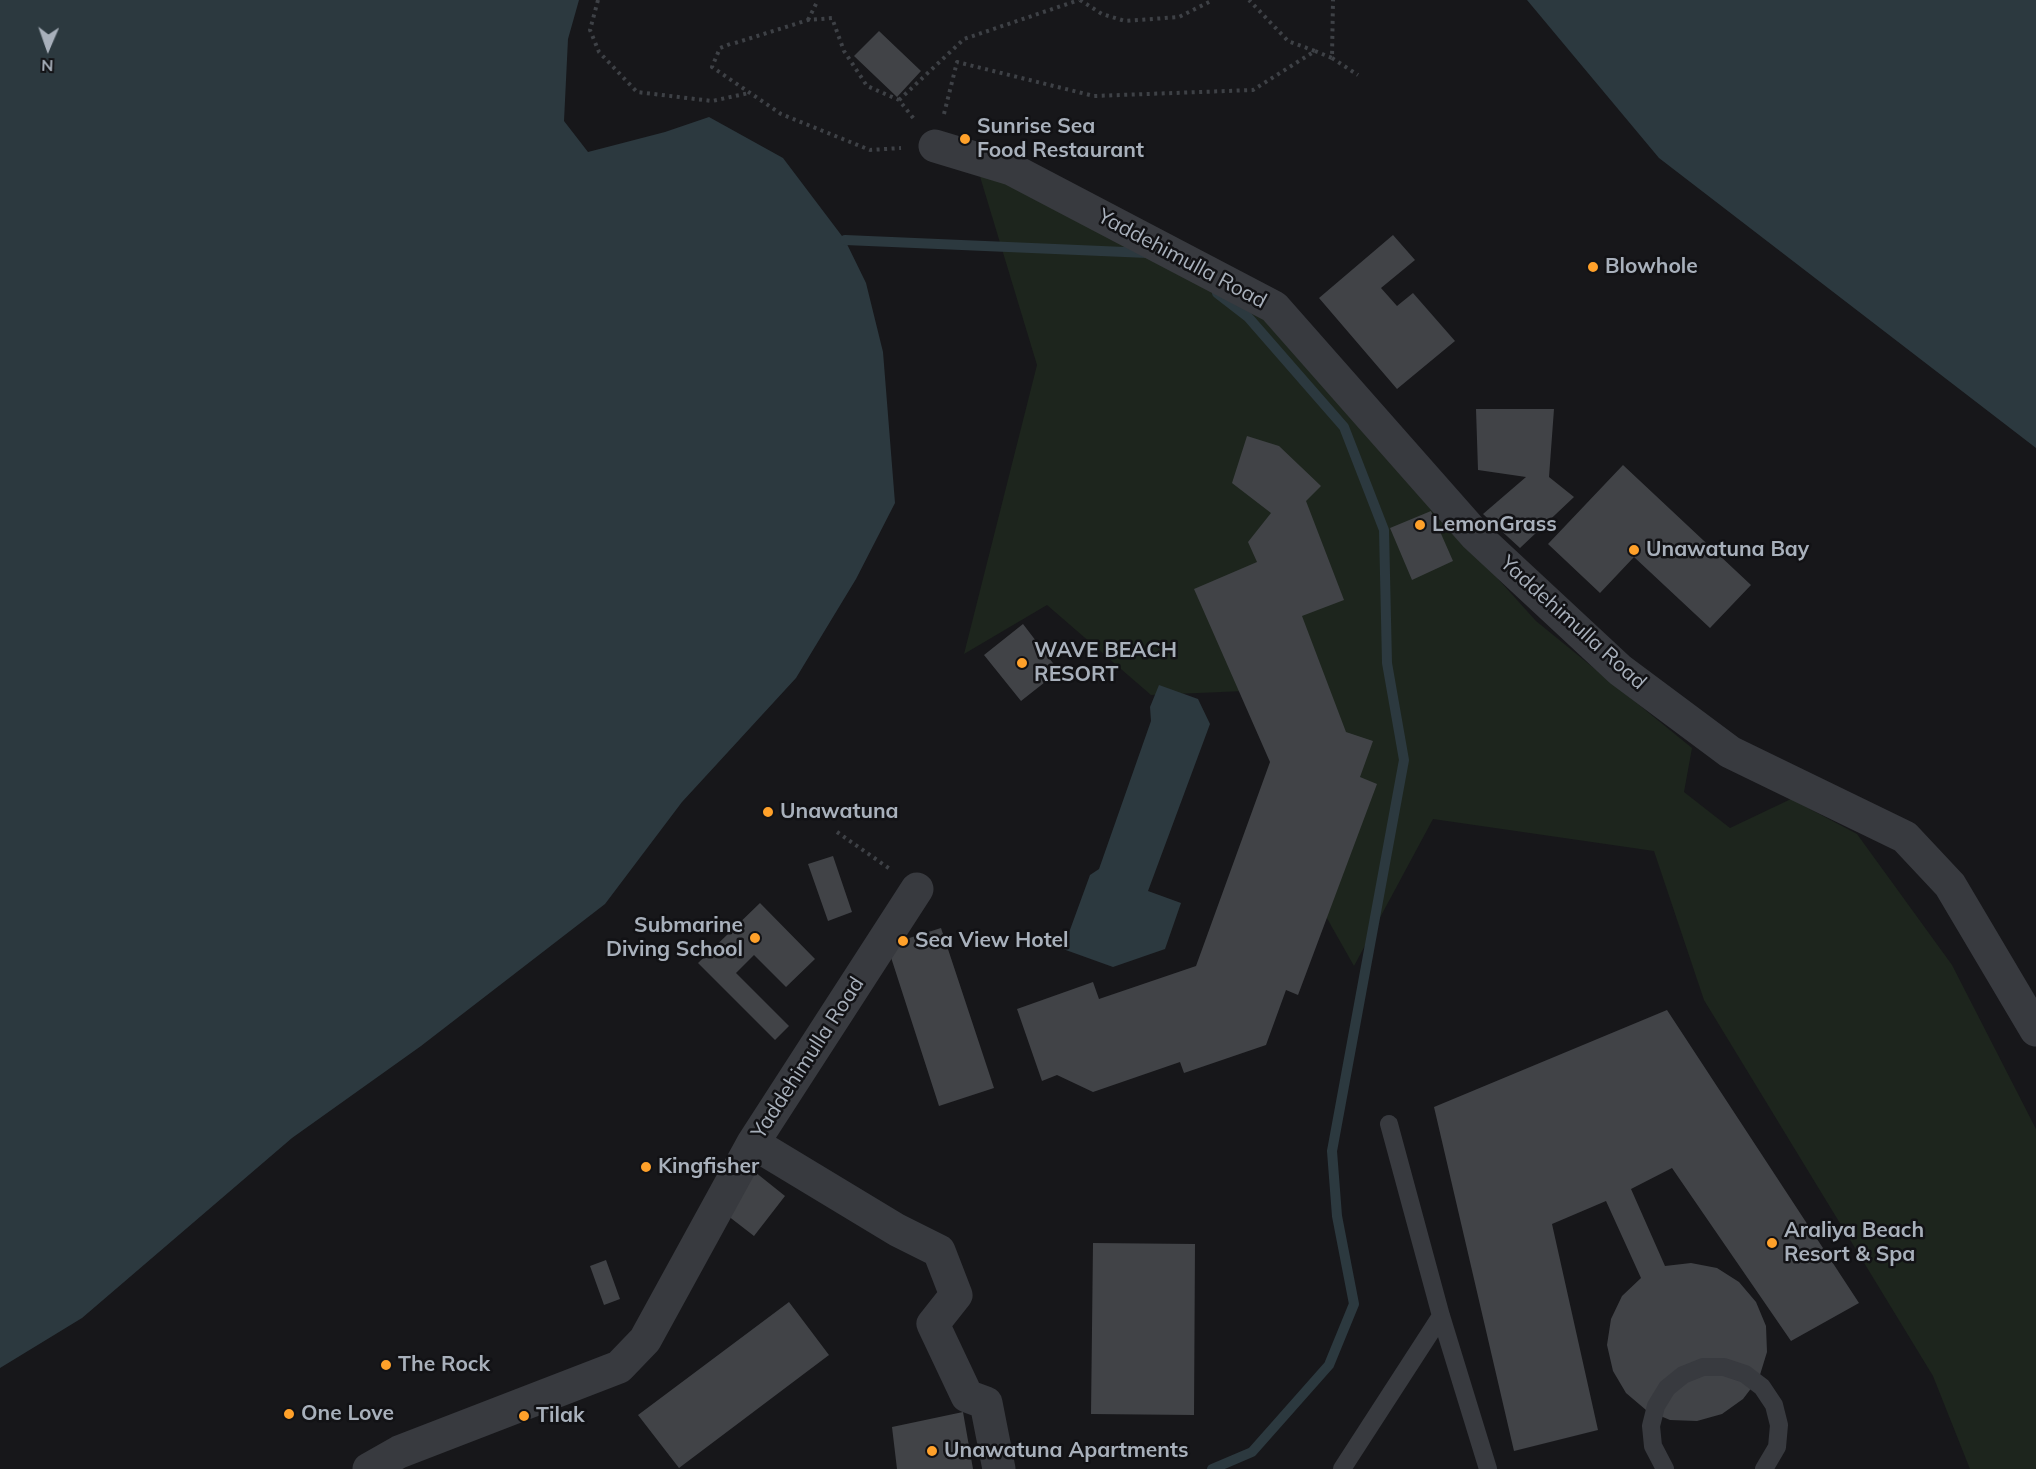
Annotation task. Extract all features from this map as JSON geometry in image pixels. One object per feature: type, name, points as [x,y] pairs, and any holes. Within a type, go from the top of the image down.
[{"type":"street","name":"Yaddehimulla Road","points":[[935,146],[1011,169],[1274,307],[1476,536],[1620,670],[1730,752],[1905,837],[1950,885],[2036,1030]]},
{"type":"street","name":"Yaddehimulla Road","points":[[369,1469],[399,1452],[619,1367],[645,1340],[753,1143],[917,889]]},
{"type":"street","points":[[753,1143],[897,1230],[939,1251],[956,1295],[933,1324],[967,1396],[986,1403],[999,1469]]},
{"type":"lane","points":[[1389,1124],[1441,1316],[1488,1469]]},
{"type":"lane","points":[[1342,1469],[1441,1316]]},
{"type":"lane","points":[[1665,1469],[1653,1446],[1651,1426],[1656,1406],[1667,1388],[1683,1375],[1703,1367],[1724,1367],[1745,1374],[1762,1387],[1774,1405],[1779,1425],[1777,1447],[1766,1468]]},
{"type":"path","points":[[598,0],[590,30],[599,52],[637,92],[712,101],[750,93]]},
{"type":"path","points":[[808,20],[818,0]]},
{"type":"path","points":[[899,100],[964,39],[1079,0],[1102,14],[1125,21],[1179,17],[1213,0]]},
{"type":"path","points":[[1249,0],[1288,40],[1332,58],[1358,75]]},
{"type":"path","points":[[1332,58],[1333,0]]},
{"type":"path","points":[[832,18],[844,51],[867,86],[899,100],[935,146],[870,150],[781,114],[712,67],[720,48],[808,20],[832,18]]},
{"type":"path","points":[[935,146],[957,62],[1094,96],[1253,90],[1315,51]]},
{"type":"path","points":[[837,832],[917,889]]},
{"type":"shaded area","points":[[0,0],[579,0],[568,39],[564,121],[588,152],[665,132],[709,117],[783,158],[845,240],[866,283],[883,352],[895,503],[856,579],[796,678],[682,802],[605,904],[421,1046],[292,1138],[82,1318],[0,1368]]},
{"type":"shaded area","points":[[1527,0],[2036,0],[2036,448],[1659,158]]},
{"type":"shaded area","points":[[975,160],[1249,303],[1536,621],[1692,748],[1684,792],[1730,828],[1791,799],[1857,834],[1952,965],[2036,1129],[2036,1469],[1970,1469],[1933,1376],[1704,1000],[1654,851],[1433,819],[1354,966],[1311,890],[1292,689],[1151,695],[1047,605],[964,654],[1037,365]]},
{"type":"shaded area","points":[[1159,685],[1198,699],[1210,724],[1148,891],[1181,903],[1165,949],[1113,967],[1063,949],[1090,875],[1099,869],[1151,721],[1150,707]]},
{"type":"building","points":[[879,31],[921,71],[897,97],[854,56]]},
{"type":"building","points":[[1393,235],[1415,260],[1381,288],[1397,306],[1413,293],[1455,341],[1397,389],[1319,298]]},
{"type":"building","points":[[1476,409],[1554,409],[1549,477],[1574,497],[1520,548],[1483,514],[1526,477],[1478,470]]},
{"type":"building","points":[[1247,436],[1279,446],[1321,486],[1306,501],[1344,600],[1302,616],[1346,732],[1373,741],[1360,777],[1377,784],[1298,995],[1286,990],[1266,1045],[1184,1073],[1180,1062],[1093,1092],[1057,1075],[1042,1081],[1017,1009],[1093,982],[1099,999],[1196,966],[1270,762],[1194,589],[1257,562],[1248,542],[1271,513],[1232,483]]},
{"type":"building","name":"Unawatuna Bay","points":[[1623,465],[1751,585],[1710,628],[1634,557],[1600,593],[1548,544]]},
{"type":"building","points":[[1431,511],[1453,561],[1412,580],[1390,528]]},
{"type":"building","name":"WAVE BEACH RESORT","points":[[1023,624],[1059,671],[1021,701],[984,655]]},
{"type":"building","points":[[833,856],[852,912],[828,921],[808,864]]},
{"type":"building","points":[[760,903],[815,959],[786,987],[754,955],[736,973],[789,1026],[775,1040],[698,963]]},
{"type":"building","points":[[941,928],[994,1088],[939,1106],[887,945]]},
{"type":"building","name":"Araliya Beach Resort & Spa","points":[[1667,1010],[1859,1303],[1791,1341],[1672,1168],[1631,1189],[1665,1266],[1691,1263],[1717,1268],[1739,1282],[1756,1302],[1766,1326],[1767,1352],[1759,1378],[1743,1399],[1722,1414],[1697,1421],[1670,1420],[1646,1410],[1626,1393],[1613,1371],[1607,1345],[1611,1319],[1622,1296],[1641,1278],[1606,1201],[1552,1224],[1598,1430],[1514,1451],[1434,1107]]},
{"type":"building","points":[[755,1172],[785,1196],[754,1236],[723,1212]]},
{"type":"building","points":[[1093,1243],[1195,1244],[1194,1415],[1091,1414]]},
{"type":"building","points":[[606,1260],[620,1299],[604,1305],[590,1266]]},
{"type":"building","points":[[789,1302],[829,1355],[679,1468],[638,1415]]},
{"type":"building","name":"Unawatuna Apartments","points":[[963,1412],[973,1469],[897,1469],[892,1427]]},
{"type":"waterway","points":[[845,240],[1148,253]]},
{"type":"waterway","points":[[1212,1469],[1252,1452],[1329,1365],[1354,1304],[1337,1216],[1332,1151],[1404,760],[1387,663],[1384,530],[1344,427],[1248,317],[1217,293]]},
{"type":"place","name":"Sunrise Sea Food Restaurant","points":[[965,139]]},
{"type":"place","name":"Blowhole","points":[[1593,267]]},
{"type":"place","name":"LemonGrass","points":[[1420,525]]},
{"type":"place","name":"Unawatuna Bay","points":[[1634,550]]},
{"type":"place","name":"WAVE BEACH RESORT","points":[[1022,663]]},
{"type":"place","name":"Unawatuna","points":[[768,812]]},
{"type":"place","name":"Submarine Diving School","points":[[755,938]]},
{"type":"place","name":"Sea View Hotel","points":[[903,941]]},
{"type":"place","name":"Kingfisher","points":[[646,1167]]},
{"type":"place","name":"Araliya Beach Resort & Spa","points":[[1772,1243]]},
{"type":"place","name":"The Rock","points":[[386,1365]]},
{"type":"place","name":"One Love","points":[[289,1414]]},
{"type":"place","name":"Tilak","points":[[524,1416]]},
{"type":"place","name":"Unawatuna Apartments","points":[[932,1451]]}]
